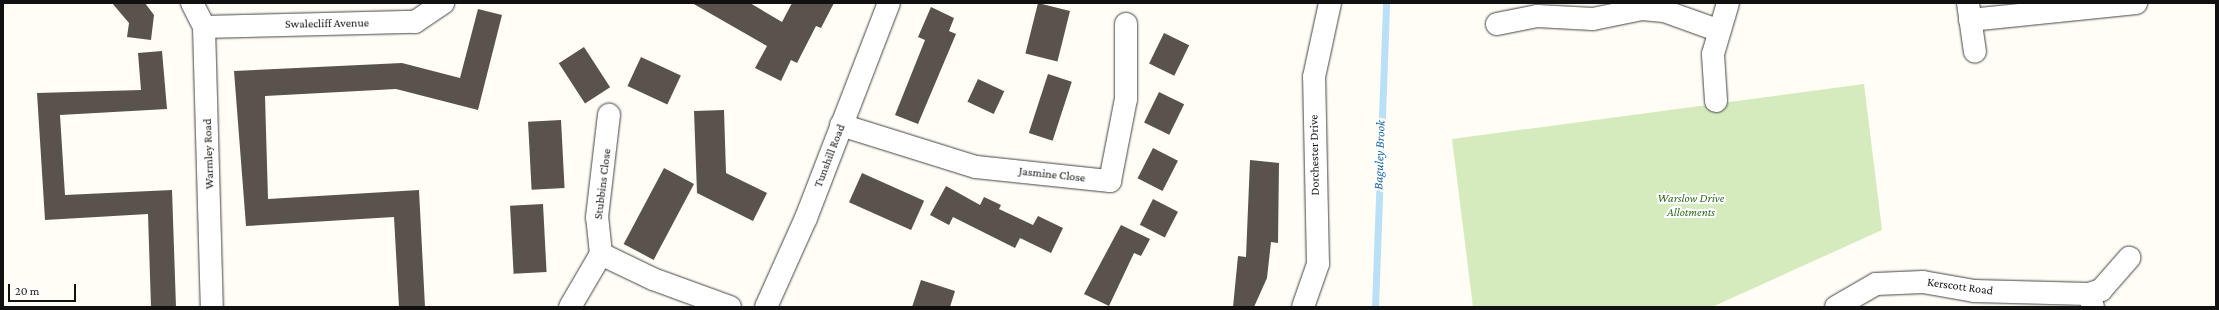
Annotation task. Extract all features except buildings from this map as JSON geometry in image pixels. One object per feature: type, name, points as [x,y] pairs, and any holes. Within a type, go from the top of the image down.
[{"type":"street","name":"Warmley Road","points":[[192,3],[204,27],[212,307]]},
{"type":"street","name":"Swalecliff Avenue","points":[[204,27],[415,22],[443,3]]},
{"type":"street","name":"Tunshill Road","points":[[766,307],[806,218],[888,3]]},
{"type":"street","name":"Dorchester Drive","points":[[1303,307],[1318,264],[1314,77],[1330,3]]},
{"type":"street","points":[[1716,101],[1713,54],[1717,30],[1728,3]]},
{"type":"street","points":[[1974,52],[1969,12],[2136,3]]},
{"type":"street","points":[[1497,24],[1537,16],[1593,19],[1642,8],[1672,13],[1717,30]]},
{"type":"street","name":"Jasmine Close","points":[[841,125],[976,167],[1110,181],[1126,99],[1126,24]]},
{"type":"street","name":"Stubbins Close","points":[[601,254],[597,217],[609,115]]},
{"type":"street","points":[[570,307],[601,254],[654,279],[730,307]]},
{"type":"street","name":"Kerscott Road","points":[[1836,307],[1876,284],[1923,282],[1974,291],[2091,301],[2129,258]]},
{"type":"green space","name":"Warslow Drive Allotments","points":[[1864,84],[1882,230],[1712,307],[1473,307],[1452,139]]},
{"type":"waterway","name":"Baguley Brook","points":[[1375,307],[1386,3]]}]
